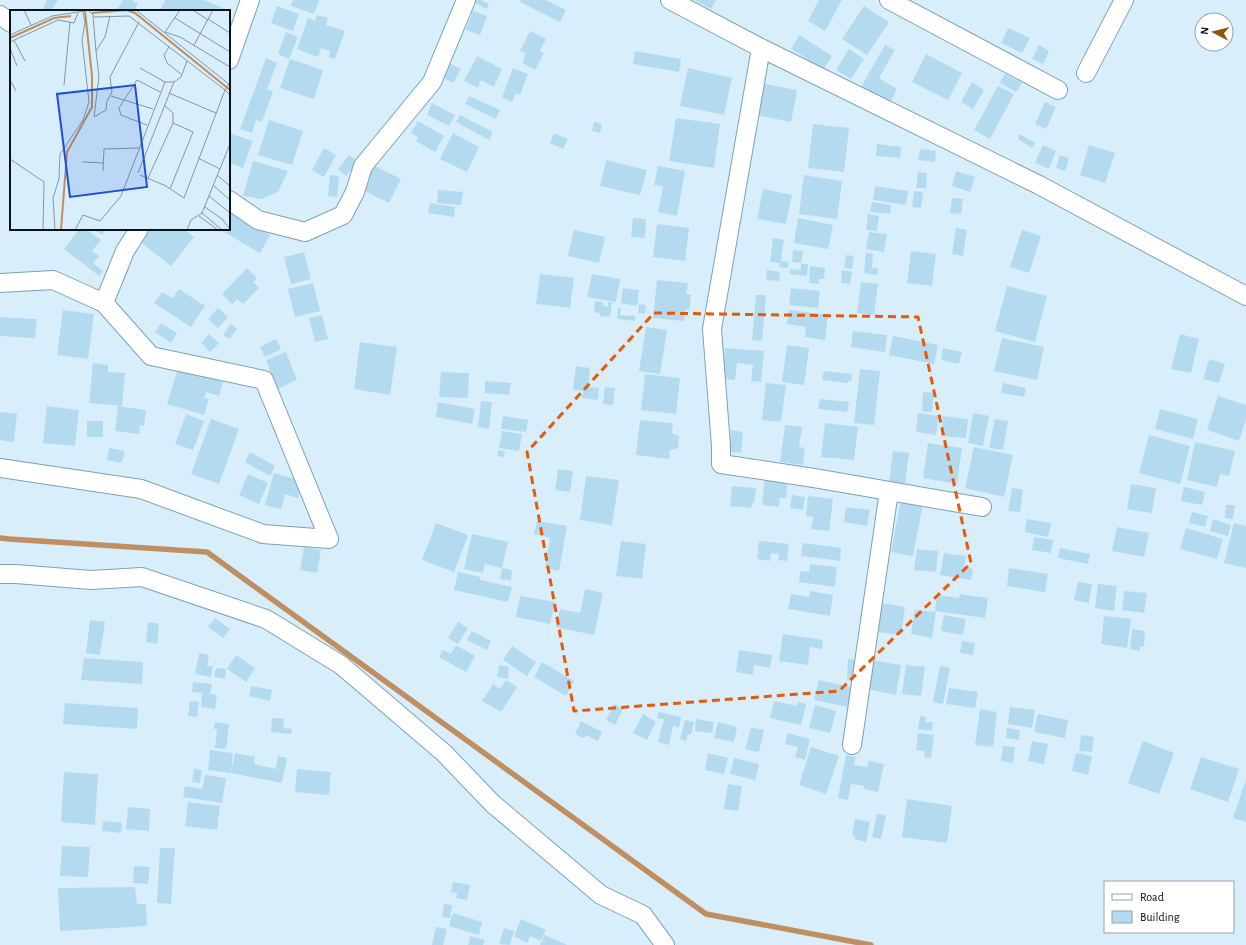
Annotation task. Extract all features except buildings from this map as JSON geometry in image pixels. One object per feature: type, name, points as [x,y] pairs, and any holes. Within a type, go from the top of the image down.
[{"type":"street","points":[[230,57],[250,0]]},
{"type":"street","points":[[230,201],[258,220],[305,232],[343,215],[355,192],[363,166],[432,82],[466,0]]},
{"type":"street","points":[[670,0],[761,48],[1039,185],[1246,296]]},
{"type":"street","points":[[889,0],[1058,90]]},
{"type":"street","points":[[1086,73],[1124,0]]},
{"type":"street","points":[[0,15],[10,22]]},
{"type":"street","points":[[761,48],[712,329],[721,446],[720,464],[814,478],[982,507]]},
{"type":"street","points":[[104,303],[125,251],[138,230]]},
{"type":"street","points":[[0,283],[53,280],[104,303],[151,356],[264,380],[329,539],[263,534],[141,489],[0,468]]},
{"type":"street","points":[[852,744],[889,491]]},
{"type":"street","points":[[0,574],[91,580],[142,577],[266,619],[341,666],[444,753],[493,804],[601,895],[643,915],[665,945]]},
{"type":"highlighted area","points":[[654,313],[918,317],[971,563],[839,691],[574,711],[527,452]]},
{"type":"waterway","points":[[0,538],[207,552],[706,914],[871,945]]}]
